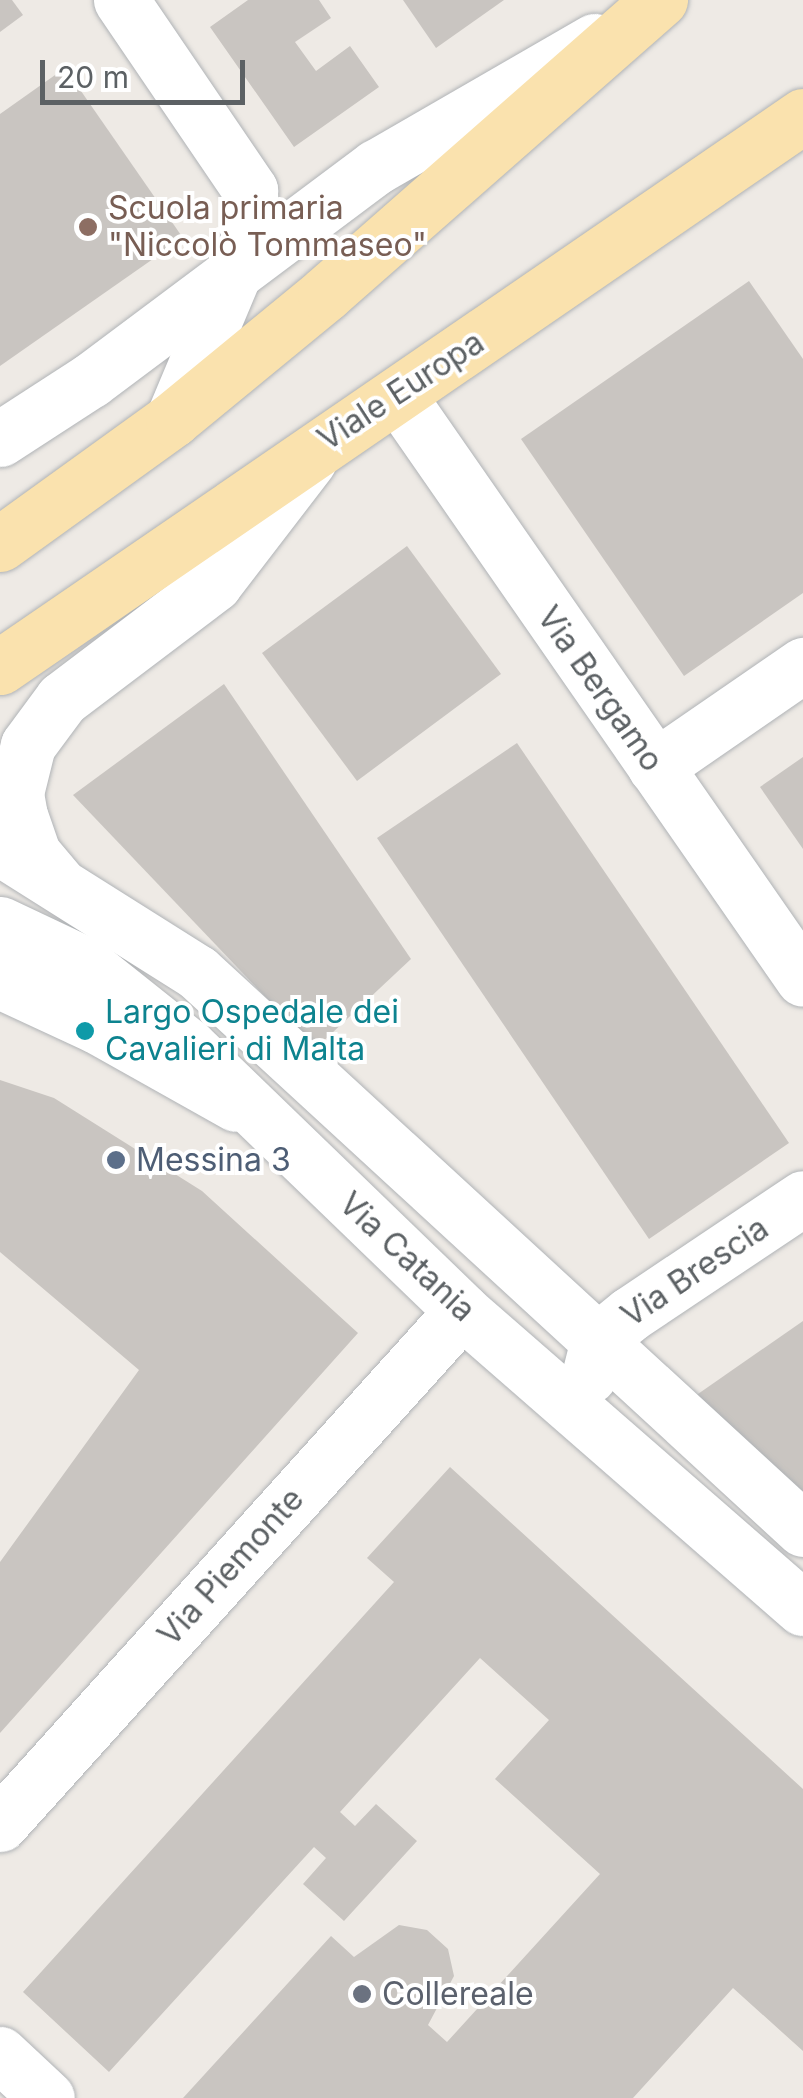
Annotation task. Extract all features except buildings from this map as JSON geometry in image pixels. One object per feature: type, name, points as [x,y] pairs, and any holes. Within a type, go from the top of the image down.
[{"type":"main road","points":[[0,544],[173,418],[326,294],[648,9]]},
{"type":"main road","name":"Viale Europa","points":[[0,667],[323,440],[399,397],[803,116]]},
{"type":"street","points":[[122,0],[250,190],[250,232],[173,418]]},
{"type":"street","points":[[0,439],[376,167],[648,9]]},
{"type":"street","name":"Via Bergamo","points":[[399,397],[803,979]]},
{"type":"street","points":[[58,884],[34,852],[16,794],[34,735],[62,699],[214,584],[323,440]]},
{"type":"street","points":[[655,767],[803,665]]},
{"type":"street","name":"Via Catania","points":[[0,848],[197,972],[803,1529]]},
{"type":"street","name":"Via Catania","points":[[0,924],[86,964],[188,1046],[462,1311],[803,1608]]},
{"type":"street","points":[[0,981],[258,1115]]},
{"type":"street","name":"Via Brescia","points":[[580,1410],[598,1340],[803,1198]]},
{"type":"street","name":"Via Piemonte","points":[[0,1824],[462,1311]]},
{"type":"street","points":[[0,2054],[48,2098]]},
{"type":"place","name":"Scuola primaria \"Niccolò Tommaseo\"","points":[[88,227]]},
{"type":"place","name":"Largo Ospedale dei Cavalieri di Malta","points":[[85,1031]]},
{"type":"place","name":"Messina 3","points":[[116,1160]]},
{"type":"place","name":"Collereale","points":[[362,1994]]}]
